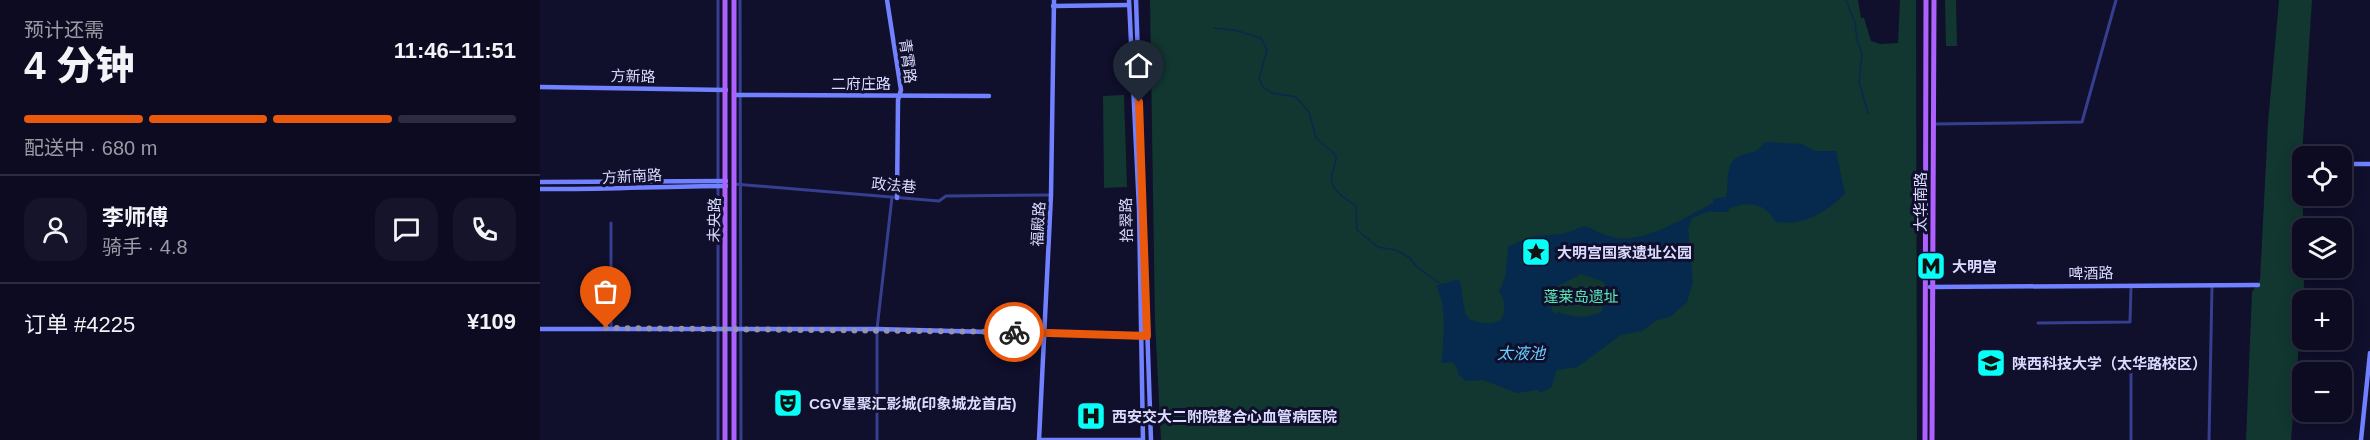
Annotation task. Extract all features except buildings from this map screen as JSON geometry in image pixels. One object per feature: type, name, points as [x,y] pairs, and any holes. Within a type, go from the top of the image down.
[{"type":"main road","name":"未央路","points":[[725,0],[726,184],[721,328],[725,440]]},
{"type":"main road","name":"未央路","points":[[734,0],[737,95],[734,440]]},
{"type":"main road","name":"太华南路","points":[[1925,440],[1926,0]]},
{"type":"main road","name":"太华南路","points":[[1932,440],[1934,0]]},
{"type":"street","points":[[718,0],[721,328],[718,440]]},
{"type":"street","points":[[737,95],[740,0]]},
{"type":"street","name":"青霄路","points":[[887,0],[900,95],[894,198]]},
{"type":"street","name":"拾翠路","points":[[1136,0],[1151,440]]},
{"type":"street","points":[[1932,124],[2082,122],[2116,0]]},
{"type":"street","points":[[1053,4],[1129,3]]},
{"type":"street","name":"拾翠路","points":[[1129,3],[1138,209],[1143,440]]},
{"type":"street","name":"福殿路","points":[[1039,440],[1051,195],[1053,4]]},
{"type":"street","name":"方新路","points":[[540,87],[726,90]]},
{"type":"street","name":"二府庄路","points":[[737,95],[988,96]]},
{"type":"street","points":[[2352,164],[2370,164]]},
{"type":"street","name":"方新南路","points":[[540,182],[726,184]]},
{"type":"street","name":"方新南路","points":[[540,189],[606,190],[719,184]]},
{"type":"street","points":[[737,184],[741,440]]},
{"type":"street","name":"政法巷","points":[[737,184],[939,201],[946,196],[1051,195]]},
{"type":"street","points":[[877,440],[877,329],[894,198]]},
{"type":"street","points":[[611,223],[612,328]]},
{"type":"street","points":[[2038,323],[2130,322],[2131,285]]},
{"type":"street","points":[[2209,440],[2212,285]]},
{"type":"street","name":"啤酒路","points":[[1924,287],[2258,285]]},
{"type":"street","points":[[540,328],[877,329],[1147,336]]},
{"type":"street","points":[[2361,440],[2370,353]]},
{"type":"street","points":[[2130,440],[2131,364]]},
{"type":"street","points":[[1039,440],[1143,440]]},
{"type":"green space","name":"大明宫国家遗址公园","points":[[1150,0],[1858,0],[1861,18],[1864,18],[1871,41],[1880,44],[1898,43],[1900,0],[1916,0],[1917,440],[1161,440],[1155,322]]},
{"type":"green space","points":[[1945,0],[1956,0],[1957,46],[1946,46]]},
{"type":"green space","points":[[2279,0],[2312,0],[2303,146],[2292,146],[2292,206],[2303,206],[2303,218],[2292,218],[2292,278],[2304,278],[2304,284],[2304,290],[2292,290],[2292,350],[2298,350],[2298,362],[2292,362],[2291,440],[2246,440],[2252,292],[2260,280],[2268,123]]},
{"type":"green space","points":[[1124,95],[1127,187],[1104,188],[1103,96]]},
{"type":"water","name":"太液池","points":[[1764,142],[1802,144],[1815,151],[1836,151],[1845,194],[1814,217],[1796,222],[1776,222],[1766,210],[1749,204],[1728,209],[1729,212],[1707,212],[1692,218],[1688,229],[1693,282],[1687,302],[1670,317],[1657,320],[1642,331],[1621,335],[1577,367],[1557,370],[1551,388],[1539,393],[1539,390],[1517,393],[1483,380],[1466,381],[1458,374],[1457,367],[1452,362],[1441,363],[1444,334],[1443,312],[1436,286],[1455,280],[1460,281],[1465,313],[1470,320],[1486,323],[1497,322],[1504,315],[1504,300],[1499,292],[1505,277],[1508,247],[1533,236],[1563,234],[1584,226],[1616,238],[1628,238],[1653,232],[1713,203],[1713,199],[1726,197],[1732,162],[1761,146]],"holes":[[[1581,274],[1604,282],[1608,291],[1602,311],[1597,314],[1580,317],[1558,311],[1556,314],[1552,311],[1549,291]]]},
{"type":"waterway","points":[[1846,0],[1855,23],[1862,54],[1859,82],[1868,113]]},
{"type":"waterway","points":[[1214,28],[1234,30],[1261,38],[1267,50],[1259,78],[1263,87],[1272,93],[1296,97],[1309,112],[1316,138],[1336,155],[1331,179],[1338,193],[1356,206],[1357,230],[1378,247],[1396,250],[1410,258],[1417,267],[1441,284]]},
{"type":"way so far","points":[[606,328],[1014,332]]},
{"type":"place","name":"大明宫国家遗址公园","points":[[1536,252]]},
{"type":"place","name":"大明宫","points":[[1931,266]]},
{"type":"place","name":"陕西科技大学（太华路校区）","points":[[1991,363]]},
{"type":"place","name":"CGV星聚汇影城(印象城龙首店)","points":[[788,403]]},
{"type":"place","name":"西安交大二附院整合心血管病医院","points":[[1091,416]]},
{"type":"route","points":[[1014,332],[1147,336],[1139,102]]},
{"type":"park label","name":"蓬莱岛遗址","points":[[1581,296]]}]
